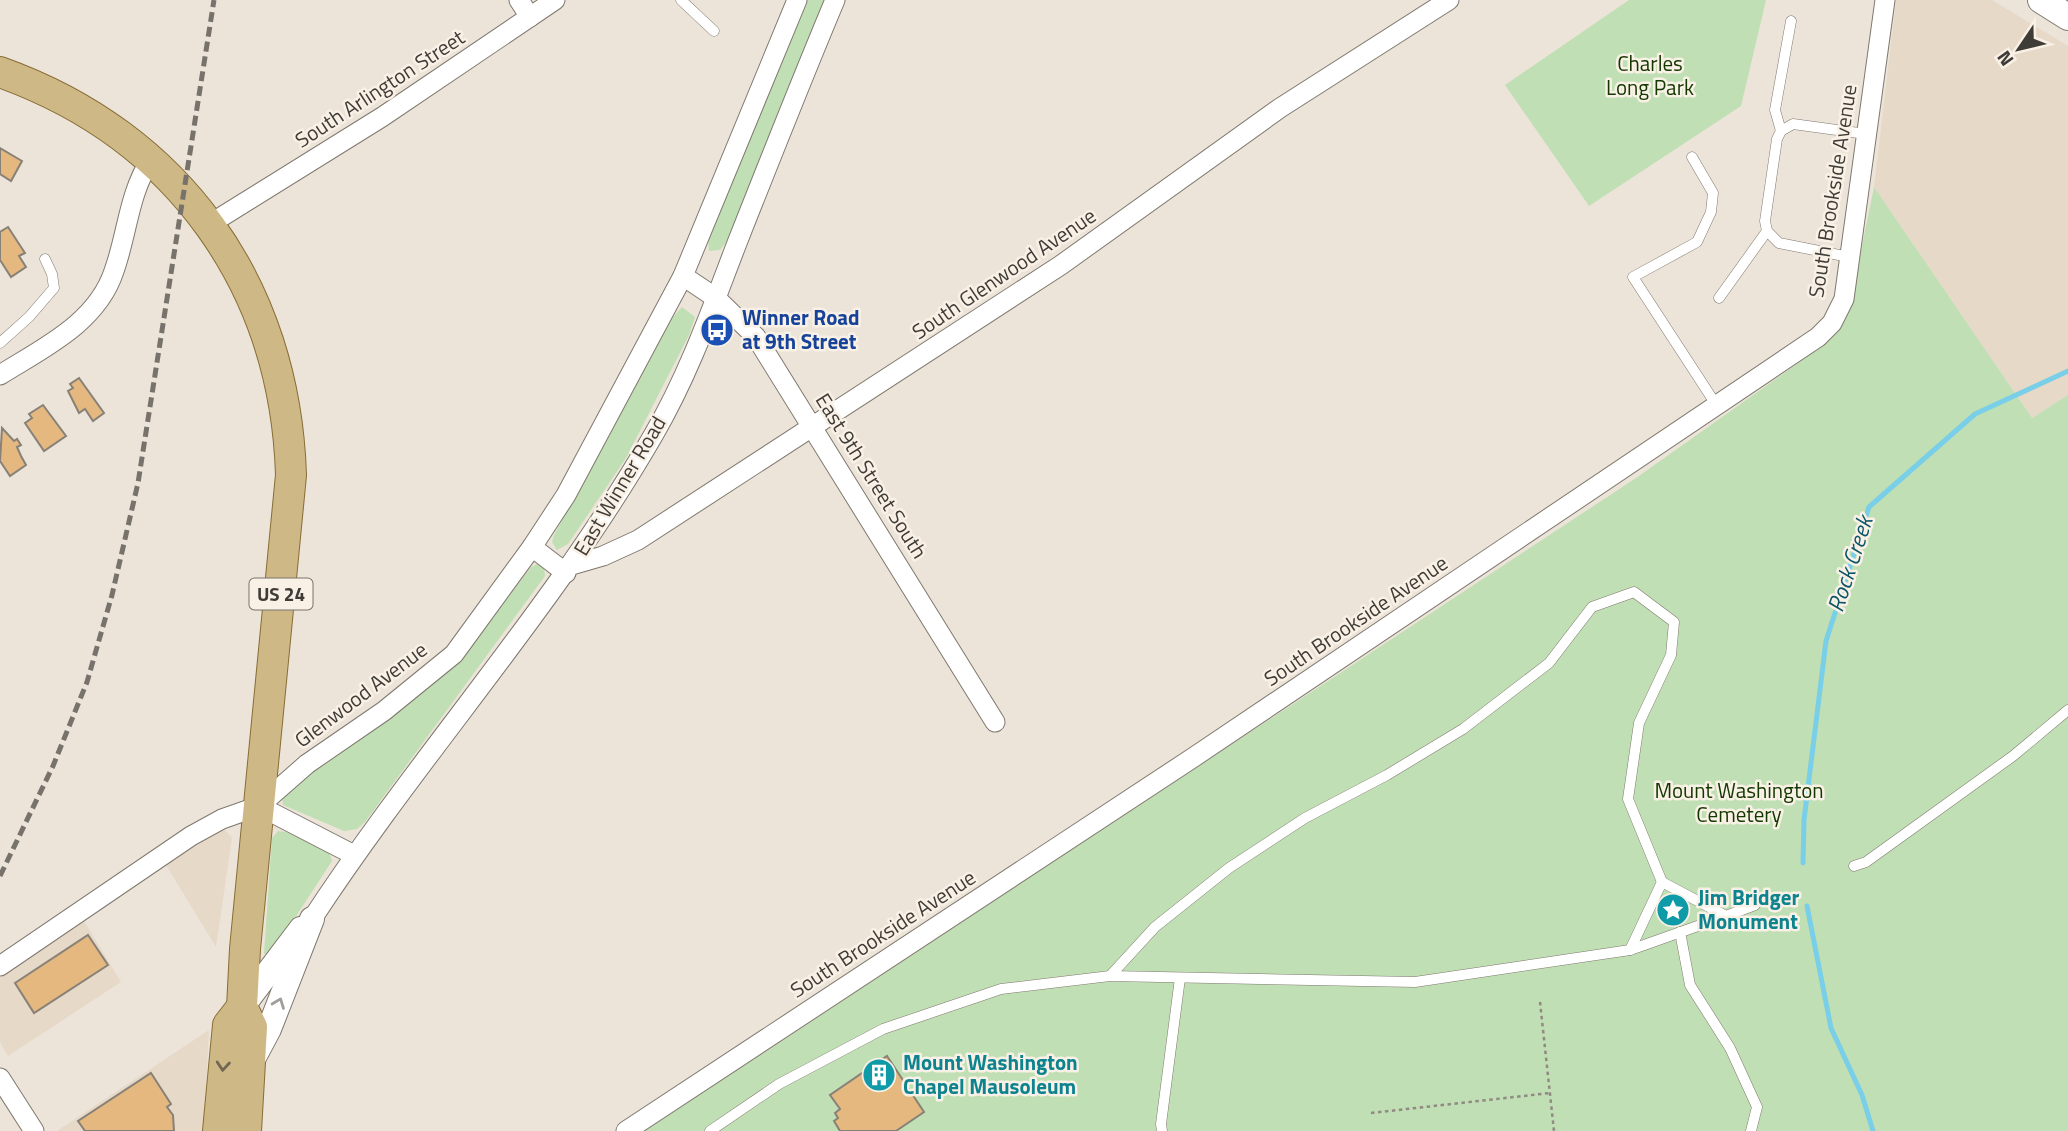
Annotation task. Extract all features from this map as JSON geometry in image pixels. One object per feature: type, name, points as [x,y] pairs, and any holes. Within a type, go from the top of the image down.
[{"type":"main road","points":[[2041,0],[2068,17]]},
{"type":"main road","name":"US 24","points":[[0,72],[40,87],[84,110],[151,159],[219,218],[266,331],[282,386],[290,444],[287,534],[259,806],[242,1007],[252,1027],[250,1065]]},
{"type":"main road","name":"East Winner Road","points":[[218,1131],[228,1025],[242,1007]]},
{"type":"main road","name":"East Winner Road","points":[[246,1131],[250,1065]]},
{"type":"street","points":[[519,0],[530,18]]},
{"type":"street","name":"South Arlington Street","points":[[219,218],[382,117],[555,0]]},
{"type":"street","name":"East Winner Road","points":[[532,547],[566,495],[683,276],[797,0]]},
{"type":"street","name":"East Winner Road","points":[[242,1007],[288,944],[312,919],[354,855],[569,569],[656,431],[691,359],[835,0]]},
{"type":"street","name":"South Glenwood Avenue","points":[[569,569],[638,540],[1061,265],[1280,108],[1450,0]]},
{"type":"street","name":"South Brookside Avenue","points":[[626,1131],[1195,757],[1818,337],[1832,323],[1844,299],[1885,0]]},
{"type":"street","points":[[0,375],[56,341],[80,322],[99,299],[114,273],[136,183],[151,159]]},
{"type":"street","name":"East 9th Street South","points":[[683,276],[716,298],[756,337],[814,426],[995,722]]},
{"type":"street","points":[[532,547],[569,569]]},
{"type":"street","name":"Glenwood Avenue","points":[[259,806],[307,764],[384,711],[454,654],[532,547]]},
{"type":"street","points":[[0,966],[191,836],[222,819],[259,806],[354,855]]},
{"type":"street","name":"East Winner Road","points":[[250,1065],[269,1029],[312,919]]},
{"type":"street","points":[[0,1078],[33,1131]]},
{"type":"lane","points":[[681,0],[714,31]]},
{"type":"lane","points":[[1781,131],[1775,110],[1791,21]]},
{"type":"lane","points":[[1719,298],[1767,231],[1770,183],[1777,139],[1781,131],[1793,124],[1866,134]]},
{"type":"lane","points":[[1692,157],[1713,193],[1711,212],[1697,242],[1633,278],[1717,406]]},
{"type":"lane","points":[[1767,231],[1779,243],[1849,257]]},
{"type":"lane","points":[[0,343],[29,317],[54,288],[52,274],[45,260]]},
{"type":"lane","points":[[1110,976],[1155,928],[1229,868],[1304,818],[1387,775],[1463,729],[1549,663],[1592,607],[1634,592],[1674,622],[1671,655],[1639,723],[1628,799],[1661,882],[1726,916]]},
{"type":"lane","points":[[1854,866],[1866,862],[2013,756],[2068,710]]},
{"type":"lane","points":[[1630,950],[1661,882]]},
{"type":"lane","points":[[710,1131],[779,1084],[883,1029],[1001,989],[1110,976],[1415,982],[1630,950],[1755,905]]},
{"type":"lane","points":[[1680,932],[1690,985],[1730,1048],[1757,1107],[1751,1131]]},
{"type":"lane","points":[[1162,1131],[1180,978]]},
{"type":"path","points":[[1540,1002],[1554,1131]]},
{"type":"path","points":[[1371,1113],[1550,1093]]},
{"type":"shaded area","points":[[1896,0],[1992,0],[2068,46],[2068,395],[2032,418],[1874,187]]},
{"type":"shaded area","points":[[225,830],[232,838],[216,947],[166,865],[214,833]]},
{"type":"shaded area","points":[[84,921],[121,982],[8,1056],[0,1042],[0,978]]},
{"type":"shaded area","points":[[209,1030],[204,1131],[57,1131]]},
{"type":"green space","points":[[804,0],[824,0],[727,241],[720,250],[709,251],[708,238]]},
{"type":"green space","name":"Charles Long Park","points":[[1629,0],[1766,0],[1741,106],[1589,206],[1505,85]]},
{"type":"green space","name":"Mount Washington Cemetery","points":[[1874,187],[2032,418],[2068,395],[2068,1131],[645,1131],[1636,478],[1807,357],[1835,331],[1854,285]]},
{"type":"green space","points":[[682,307],[695,317],[689,335],[626,458],[568,544],[557,550],[552,542],[554,535],[671,319]]},
{"type":"green space","points":[[537,564],[544,567],[545,576],[365,822],[357,829],[344,831],[283,805],[282,797],[288,789],[404,707],[468,650],[531,567]]},
{"type":"green space","points":[[278,831],[286,832],[329,852],[332,861],[272,953],[264,954],[272,838]]},
{"type":"building","points":[[0,148],[22,161],[11,181],[0,174]]},
{"type":"building","points":[[8,227],[25,253],[19,256],[26,267],[11,277],[0,260],[0,232]]},
{"type":"building","points":[[79,378],[104,413],[93,421],[85,409],[79,413],[68,391],[73,388],[70,384]]},
{"type":"building","points":[[43,405],[66,436],[44,451],[25,423],[32,418],[29,414]]},
{"type":"building","points":[[2,428],[21,445],[17,447],[26,465],[10,476],[0,461]]},
{"type":"building","points":[[88,935],[108,965],[34,1013],[15,983]]},
{"type":"building","name":"Mount Washington Chapel Mausoleum","points":[[887,1056],[924,1112],[896,1131],[840,1131],[834,1121],[838,1118],[835,1113],[840,1109],[830,1095]]},
{"type":"building","points":[[151,1073],[171,1104],[167,1107],[173,1115],[174,1131],[85,1131],[78,1121]]},
{"type":"waterway","name":"Rock Creek","points":[[1803,863],[1804,820],[1826,641],[1869,507],[1975,414],[2068,371]]},
{"type":"waterway","name":"Rock Creek","points":[[1807,906],[1831,1028],[1862,1095],[1873,1131]]},
{"type":"railway","points":[[0,876],[53,766],[87,682],[112,595],[138,483],[214,0]]},
{"type":"place","name":"Winner Road at 9th Street","points":[[717,330]]},
{"type":"place","name":"Jim Bridger Monument","points":[[1673,910]]},
{"type":"place","name":"Mount Washington Chapel Mausoleum","points":[[879,1075]]}]
